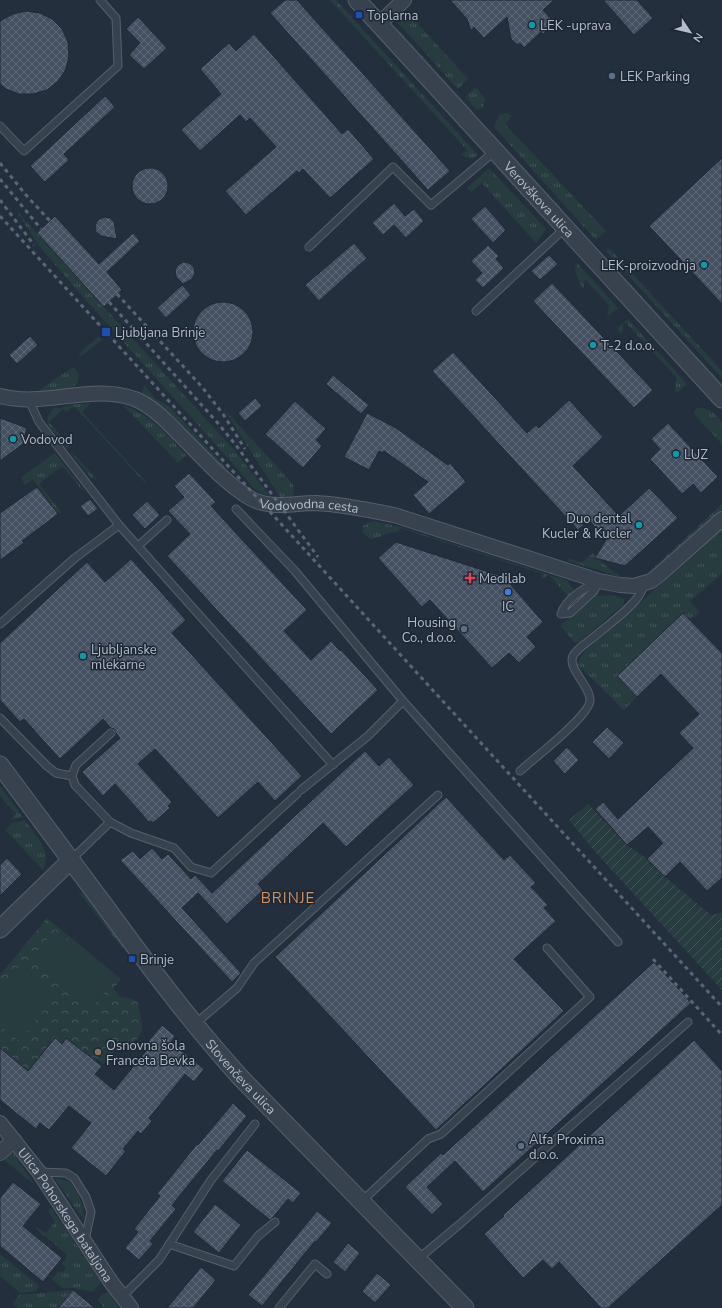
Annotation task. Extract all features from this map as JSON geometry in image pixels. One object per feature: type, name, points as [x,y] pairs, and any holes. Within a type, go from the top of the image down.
[{"type":"street","name":"Verovškova ulica","points":[[357,0],[722,399]]},
{"type":"street","points":[[379,24],[404,0]]},
{"type":"street","name":"Vodovodna cesta","points":[[0,396],[29,400],[72,395],[111,393],[135,399],[161,416],[234,487],[257,501],[269,504],[316,503],[394,515],[599,581],[620,585],[634,586],[651,581],[722,519]]},
{"type":"street","name":"Slovenčeva ulica","points":[[0,765],[133,944],[195,1024],[241,1078],[465,1308]]},
{"type":"street","points":[[0,929],[71,860]]},
{"type":"street","name":"Ulica Pohorskega bataljona","points":[[0,1123],[39,1172],[111,1282],[131,1308]]},
{"type":"street","points":[[0,1153],[14,1140]]},
{"type":"lane","points":[[0,126],[24,152],[118,66],[116,18],[100,0]]},
{"type":"lane","points":[[309,247],[393,167],[431,205],[495,151]]},
{"type":"lane","points":[[476,311],[565,228]]},
{"type":"lane","points":[[29,400],[39,422],[119,524],[333,765]]},
{"type":"lane","points":[[236,509],[295,571],[403,701],[618,942]]},
{"type":"lane","points":[[138,546],[167,520]]},
{"type":"lane","points":[[0,624],[75,558],[119,524]]},
{"type":"lane","points":[[599,581],[594,591],[570,613],[561,614],[565,605],[585,588],[599,581]]},
{"type":"lane","name":"Vodovodna cesta","points":[[520,771],[561,737],[588,708],[590,701],[588,693],[572,666],[572,657],[579,649],[625,611],[637,598],[645,583]]},
{"type":"lane","points":[[111,733],[76,764],[72,776],[74,785],[110,822],[131,833],[174,848],[191,867],[211,873],[299,792],[368,736],[403,701]]},
{"type":"lane","points":[[0,718],[47,766],[56,773],[72,776]]},
{"type":"lane","points":[[195,1024],[238,988],[254,963],[438,794]]},
{"type":"lane","points":[[71,860],[110,822]]},
{"type":"lane","points":[[362,1202],[428,1139],[441,1134],[590,996],[547,948]]},
{"type":"lane","points":[[417,1259],[460,1224],[688,1022]]},
{"type":"lane","points":[[122,1297],[158,1260],[211,1180],[255,1124]]},
{"type":"lane","points":[[39,1172],[66,1173],[74,1178],[86,1197],[91,1212],[84,1240]]},
{"type":"lane","points":[[169,1244],[234,1266],[258,1236],[275,1222]]},
{"type":"lane","points":[[279,1308],[315,1264],[327,1274]]},
{"type":"green space","points":[[330,0],[336,0],[478,155],[472,159],[461,155],[467,150]]},
{"type":"green space","points":[[406,12],[468,79],[458,89],[397,22]]},
{"type":"green space","points":[[364,19],[480,146],[481,150],[362,20]]},
{"type":"green space","points":[[396,27],[472,110],[467,109],[398,33]]},
{"type":"green space","points":[[476,87],[485,99],[483,107],[477,110],[465,97]]},
{"type":"green space","points":[[507,113],[512,116],[505,124],[606,231],[596,240],[494,127],[501,114]]},
{"type":"green space","points":[[494,135],[560,207],[559,211],[499,145]]},
{"type":"green space","points":[[495,166],[499,166],[543,215],[546,222]]},
{"type":"green space","points":[[489,168],[546,229],[536,243],[482,183],[471,192],[467,188]]},
{"type":"green space","points":[[15,209],[234,450],[271,497],[255,490],[83,297],[40,247]]},
{"type":"green space","points":[[609,248],[722,371],[722,378],[606,251]]},
{"type":"green space","points":[[604,255],[722,384],[722,389],[605,262]]},
{"type":"green space","points":[[578,264],[618,308],[607,317],[609,305],[585,279],[583,290],[576,273],[575,266]]},
{"type":"green space","points":[[628,319],[687,384],[677,393],[675,391],[676,377],[626,323],[623,324],[623,331],[621,333],[617,328]]},
{"type":"green space","points":[[99,336],[102,340],[80,357],[79,354]]},
{"type":"green space","points":[[73,367],[79,374],[78,381],[74,386],[63,390],[38,392],[38,391]]},
{"type":"green space","points":[[144,385],[156,399],[170,407],[239,482],[231,476],[167,412],[142,394]]},
{"type":"green space","points":[[91,403],[82,412],[146,482],[145,483],[74,406],[66,412],[63,409],[49,422],[70,446],[67,449],[48,425],[49,415],[56,407],[58,409],[70,405]]},
{"type":"green space","points":[[124,406],[142,414],[158,426],[186,455],[178,463]]},
{"type":"green space","points":[[697,408],[705,408],[709,410],[722,422],[722,444],[693,413]]},
{"type":"green space","points":[[224,409],[293,484],[294,497],[280,497]]},
{"type":"green space","points":[[72,452],[97,479],[91,478],[71,453]]},
{"type":"green space","points":[[55,453],[84,490],[83,491],[62,466],[39,484],[61,512],[58,514],[33,479],[25,485],[21,477]]},
{"type":"green space","points":[[722,504],[722,510],[662,564],[652,571],[651,570]]},
{"type":"green space","points":[[373,521],[400,527],[568,581],[574,589],[568,596],[550,576],[547,575],[542,580],[543,574],[400,528],[398,532],[370,539],[362,530],[363,525]]},
{"type":"green space","points":[[722,530],[722,574],[690,601],[700,613],[690,619],[683,613],[617,676],[637,697],[624,710],[577,664],[583,653]]},
{"type":"green space","points":[[593,553],[596,556],[594,558],[601,561],[619,576],[568,561],[569,558],[581,563]]},
{"type":"green space","points":[[597,595],[611,595],[625,599],[623,605],[580,641],[575,643],[560,626]]},
{"type":"green space","points":[[0,786],[23,817],[10,820],[16,814],[0,796]]},
{"type":"green space","points":[[588,804],[627,845],[647,859],[665,877],[711,915],[722,912],[722,990],[597,854],[569,820]]},
{"type":"green space","points":[[25,820],[42,844],[46,856],[46,863],[43,870],[5,830],[12,823]]},
{"type":"green space","points":[[78,891],[87,896],[125,946],[122,948]]},
{"type":"green space","points":[[47,918],[121,979],[114,988],[120,997],[133,999],[138,1003],[142,1023],[140,1035],[135,1041],[116,1049],[103,1064],[97,1059],[95,1061],[67,1038],[62,1044],[54,1038],[28,1071],[0,1048],[0,975]]},
{"type":"green space","points":[[55,930],[115,980],[90,1010],[30,960]]},
{"type":"green space","points":[[18,968],[54,998],[19,1041],[0,1026],[0,990]]},
{"type":"green space","points":[[13,1153],[35,1185],[4,1160],[5,1155]]},
{"type":"green space","points":[[54,1178],[69,1181],[80,1199],[83,1208],[84,1220]]},
{"type":"green space","points":[[51,1208],[101,1281],[93,1292],[74,1288],[62,1288],[52,1279],[59,1271],[62,1273],[66,1268],[62,1264],[68,1255],[36,1229],[37,1227],[46,1233],[55,1222],[48,1211]]},
{"type":"green space","points":[[0,1254],[39,1286],[36,1291],[20,1293],[0,1276]]},
{"type":"green space","points":[[73,1290],[58,1308],[18,1308],[12,1304],[19,1295]]},
{"type":"green space","points":[[108,1292],[119,1308],[104,1308],[98,1300],[102,1294]]},
{"type":"building","points":[[285,0],[297,0],[450,171],[428,190],[270,13]]},
{"type":"building","name":"LEK -uprava","points":[[450,0],[554,0],[543,10],[555,23],[543,34],[541,32],[524,48],[521,44],[516,44],[511,39],[507,17],[484,38],[474,27],[471,31],[467,19]]},
{"type":"building","points":[[603,0],[637,0],[653,18],[634,35]]},
{"type":"building","points":[[26,11],[40,13],[52,19],[62,29],[68,42],[69,56],[66,69],[58,81],[47,90],[33,94],[19,94],[6,89],[0,84],[0,21],[13,14]]},
{"type":"building","points":[[138,17],[167,48],[144,69],[129,55],[140,43],[126,29]]},
{"type":"building","points":[[254,34],[342,134],[348,129],[374,159],[330,198],[303,169],[299,173],[297,171],[246,215],[225,191],[276,147],[250,118],[246,122],[240,115],[200,151],[181,130],[221,94],[200,69],[229,43],[236,51]]},
{"type":"building","points":[[105,96],[115,107],[64,154],[69,160],[45,182],[30,166]]},
{"type":"building","name":"LEK-proizvodnja","points":[[722,158],[722,304],[649,226]]},
{"type":"building","points":[[154,168],[163,173],[167,179],[167,193],[163,199],[154,204],[146,204],[137,199],[133,193],[132,182],[137,173],[143,169]]},
{"type":"building","points":[[394,203],[405,216],[414,209],[424,221],[406,238],[394,225],[383,235],[372,223]]},
{"type":"building","points":[[485,206],[506,230],[493,243],[471,219]]},
{"type":"building","points":[[55,216],[99,264],[133,233],[140,241],[107,272],[122,290],[104,307],[37,233]]},
{"type":"building","points":[[104,217],[110,218],[114,222],[117,239],[101,236],[96,232],[95,226],[98,220]]},
{"type":"building","points":[[354,243],[367,258],[319,301],[305,285]]},
{"type":"building","points":[[488,245],[499,256],[496,259],[504,268],[483,288],[475,280],[482,273],[471,261]]},
{"type":"building","points":[[549,255],[558,264],[540,280],[531,271]]},
{"type":"building","points":[[183,262],[189,263],[194,267],[195,273],[192,279],[183,284],[176,277],[175,270],[178,265]]},
{"type":"building","name":"T-2 d.o.o.","points":[[552,283],[653,390],[634,408],[533,301]]},
{"type":"building","points":[[182,285],[191,295],[166,318],[157,308]]},
{"type":"building","points":[[217,302],[229,302],[240,307],[248,315],[253,326],[251,344],[240,357],[229,362],[217,362],[206,357],[198,349],[193,338],[193,326],[198,315],[206,307]]},
{"type":"building","points":[[30,336],[38,345],[17,364],[9,355]]},
{"type":"building","points":[[453,352],[527,433],[536,425],[539,428],[569,400],[603,437],[573,466],[619,516],[649,488],[678,518],[625,566],[595,558],[606,540],[589,520],[578,530],[432,371]]},
{"type":"building","points":[[333,375],[369,405],[361,414],[326,384]]},
{"type":"building","points":[[255,398],[262,406],[245,421],[238,413]]},
{"type":"building","points":[[295,401],[326,429],[316,440],[322,446],[303,468],[265,434]]},
{"type":"building","points":[[367,413],[396,428],[448,465],[450,463],[466,482],[429,514],[413,495],[428,482],[384,451],[383,453],[379,451],[369,470],[344,457]]},
{"type":"building","name":"Vodovod","points":[[0,418],[27,428],[24,438],[27,441],[0,461]]},
{"type":"building","name":"LUZ","points":[[668,423],[718,477],[701,493],[693,484],[682,494],[650,459],[660,449],[651,439]]},
{"type":"building","points":[[189,473],[216,502],[211,506],[307,610],[284,631],[311,660],[331,641],[378,690],[331,734],[167,556],[190,534],[168,511],[184,497],[174,486]]},
{"type":"building","points":[[37,487],[58,514],[22,541],[24,543],[0,560],[0,513]]},
{"type":"building","points":[[90,499],[98,509],[88,516],[80,506]]},
{"type":"building","points":[[147,501],[160,515],[145,529],[132,515]]},
{"type":"building","points":[[396,542],[504,577],[543,622],[527,637],[536,647],[519,663],[509,653],[492,668],[430,600],[422,607],[378,558]]},
{"type":"building","points":[[131,559],[186,620],[172,633],[302,776],[275,801],[258,782],[218,818],[155,749],[138,764],[172,802],[168,806],[170,808],[153,823],[151,821],[149,822],[115,784],[103,796],[82,772],[120,738],[114,729],[111,728],[103,719],[60,759],[24,719],[20,722],[0,700],[0,643],[87,562],[105,582]]},
{"type":"building","points":[[683,613],[722,653],[722,878],[707,891],[680,862],[665,877],[647,859],[663,843],[648,827],[627,845],[595,809],[603,802],[618,819],[693,748],[679,733],[699,714],[661,674],[637,697],[617,676]]},
{"type":"building","points":[[607,727],[624,743],[609,759],[592,742]]},
{"type":"building","points":[[567,747],[579,760],[565,774],[553,761]]},
{"type":"building","points":[[365,751],[379,766],[389,757],[414,785],[346,847],[323,823],[258,884],[263,890],[227,924],[198,893],[182,908],[241,973],[232,982],[120,860],[133,851],[140,859],[152,848],[162,859],[168,854],[191,879],[195,875],[212,893]]},
{"type":"building","points":[[446,797],[504,860],[510,855],[536,883],[531,887],[548,905],[544,908],[556,921],[514,959],[564,1011],[436,1130],[275,957]]},
{"type":"building","points":[[7,858],[22,874],[0,896],[0,865]]},
{"type":"building","points":[[654,962],[691,1003],[483,1192],[455,1161],[427,1187],[443,1204],[432,1215],[405,1187],[441,1153],[443,1155]]},
{"type":"building","points":[[162,1025],[175,1036],[171,1042],[204,1069],[194,1082],[185,1074],[149,1118],[152,1121],[141,1134],[138,1131],[123,1149],[126,1151],[106,1176],[71,1148],[91,1123],[69,1106],[49,1130],[40,1123],[36,1129],[0,1100],[0,1048],[28,1071],[55,1038],[62,1044],[66,1038],[102,1066],[95,1074],[114,1090],[150,1046],[147,1043]]},
{"type":"building","points":[[694,1040],[722,1071],[722,1205],[608,1308],[601,1308],[559,1262],[552,1269],[543,1260],[523,1278],[484,1234]]},
{"type":"building","points":[[233,1103],[247,1116],[172,1205],[176,1209],[150,1241],[153,1244],[139,1260],[125,1248],[138,1232],[134,1229],[160,1196],[157,1194],[197,1144],[198,1145]]},
{"type":"building","points":[[247,1150],[301,1193],[293,1203],[288,1199],[270,1220],[222,1181]]},
{"type":"building","points":[[13,1182],[41,1204],[23,1226],[62,1258],[43,1282],[0,1246],[0,1198]]},
{"type":"building","points":[[215,1204],[241,1225],[219,1253],[193,1232]]},
{"type":"building","points":[[317,1211],[332,1223],[316,1242],[315,1241],[262,1306],[248,1295]]},
{"type":"building","points":[[348,1243],[360,1253],[345,1272],[333,1262]]},
{"type":"building","points":[[201,1267],[216,1280],[193,1308],[167,1308]]},
{"type":"building","points":[[377,1273],[391,1285],[375,1303],[362,1291]]},
{"type":"building","points":[[73,1290],[78,1294],[95,1308],[58,1308]]},
{"type":"railway","points":[[0,163],[26,195],[50,221]]},
{"type":"railway","points":[[0,179],[41,229]]},
{"type":"railway","points":[[0,200],[34,245]]},
{"type":"railway","points":[[0,216],[722,1007]]},
{"type":"railway","points":[[117,294],[202,387],[223,414],[245,449]]},
{"type":"railway","points":[[109,302],[235,444],[318,557]]},
{"type":"railway","points":[[653,959],[722,1035]]},
{"type":"place","name":"Toplarna","points":[[359,15]]},
{"type":"place","name":"LEK -uprava","points":[[532,25]]},
{"type":"place","name":"LEK Parking","points":[[612,76]]},
{"type":"place","name":"LEK-proizvodnja","points":[[704,265]]},
{"type":"place","name":"Ljubljana Brinje","points":[[106,332]]},
{"type":"place","name":"T-2 d.o.o.","points":[[593,345]]},
{"type":"place","name":"Vodovod","points":[[13,439]]},
{"type":"place","name":"LUZ","points":[[676,454]]},
{"type":"place","name":"Duo dental Kucler & Kucler","points":[[639,525]]},
{"type":"place","name":"Medilab","points":[[470,578]]},
{"type":"place","name":"IC","points":[[508,592]]},
{"type":"place","name":"Housing Co., d.o.o.","points":[[464,629]]},
{"type":"place","name":"Ljubljanske mlekarne","points":[[83,656]]},
{"type":"place","name":"Brinje","points":[[132,959]]},
{"type":"place","name":"Osnovna šola Franceta Bevka","points":[[98,1052]]},
{"type":"place","name":"Alfa Proxima d.o.o.","points":[[521,1146]]},
{"type":"district","name":"BRINJE","points":[[288,898]]}]
